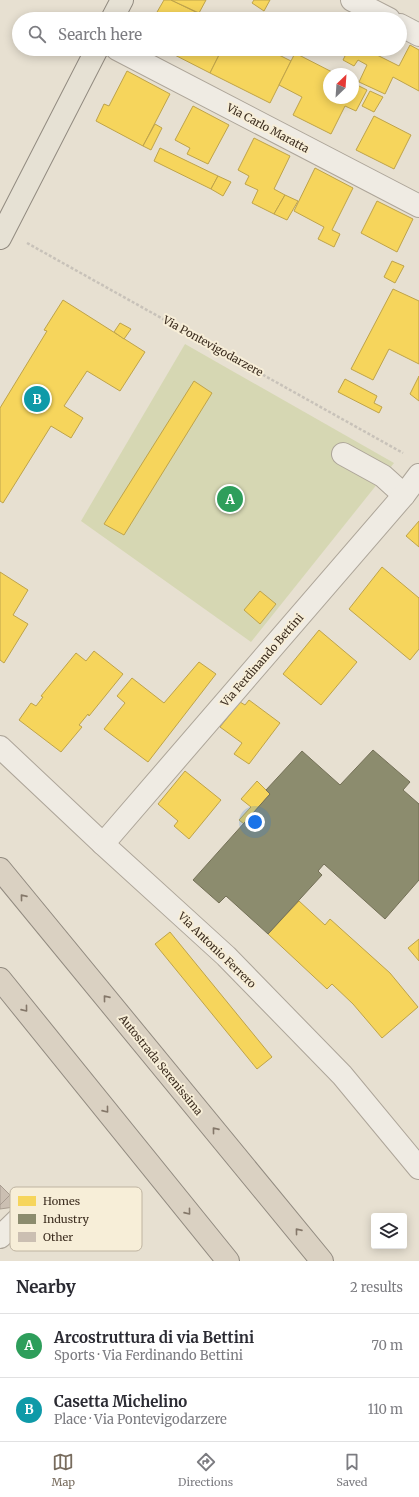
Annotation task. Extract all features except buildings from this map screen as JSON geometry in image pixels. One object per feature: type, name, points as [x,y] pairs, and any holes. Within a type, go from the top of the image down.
[{"type":"highway","name":"Autostrada Serenissima","points":[[0,869],[322,1261]]},
{"type":"highway","points":[[0,979],[228,1261]]},
{"type":"main road","points":[[116,12],[122,0]]},
{"type":"main road","points":[[1,234],[93,56]]},
{"type":"street","points":[[352,0],[375,12]]},
{"type":"street","points":[[407,29],[419,35]]},
{"type":"street","name":"Via Carlo Maratta","points":[[130,56],[419,206]]},
{"type":"street","points":[[343,454],[383,476],[404,495]]},
{"type":"street","name":"Via Ferdinando Bettini","points":[[103,844],[404,495],[419,475]]},
{"type":"street","name":"Via Antonio Ferrero","points":[[0,747],[103,844],[226,956],[342,1075],[419,1168]]},
{"type":"street","points":[[0,1237],[10,1227]]},
{"type":"path","name":"Via Pontevigodarzere","points":[[1,234],[401,452],[407,457]]},
{"type":"green space","points":[[185,344],[394,463],[251,642],[81,521]]},
{"type":"place","name":"Casetta Michelino","points":[[37,399]]},
{"type":"place","name":"Arcostruttura di via Bettini","points":[[230,499]]}]
